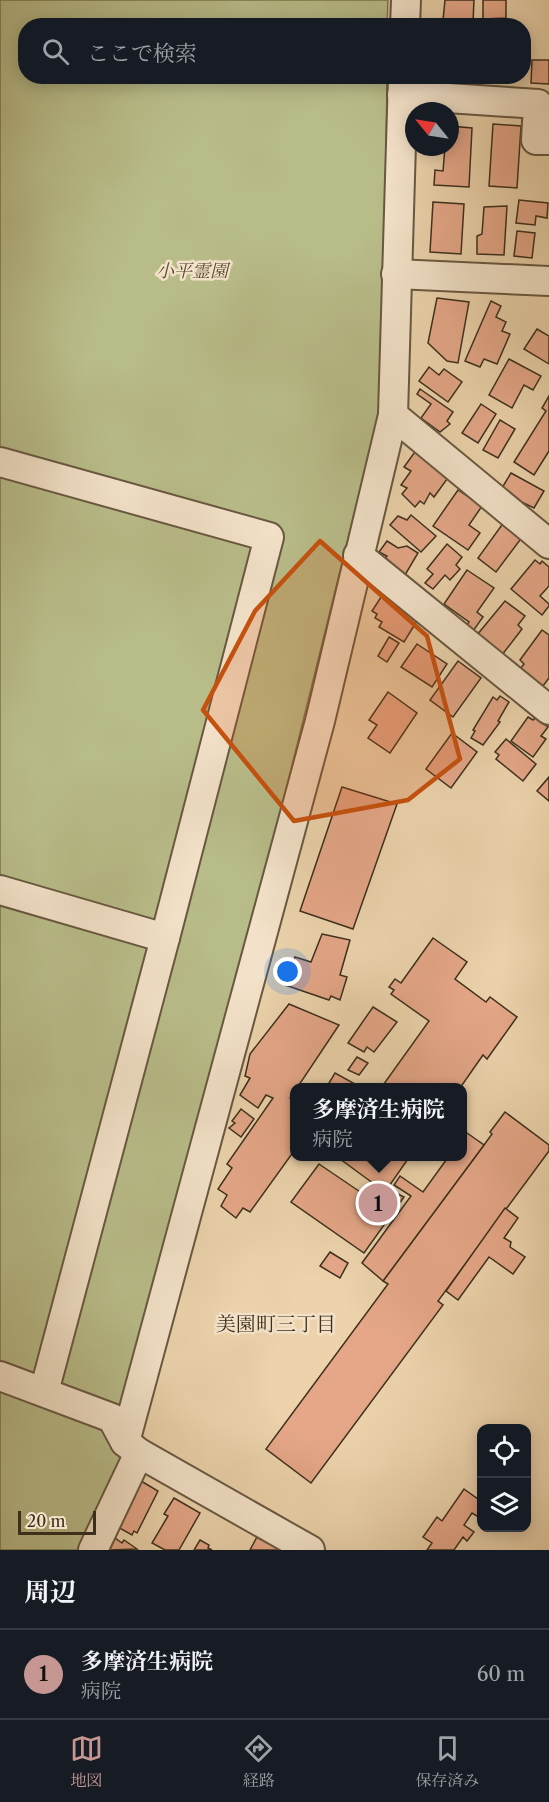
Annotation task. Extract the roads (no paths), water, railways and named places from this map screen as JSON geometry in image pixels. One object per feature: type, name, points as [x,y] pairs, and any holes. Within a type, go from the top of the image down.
[{"type":"street","points":[[405,18],[406,0]]},
{"type":"street","points":[[93,1550],[132,1448],[320,721],[393,415],[402,86],[538,104],[536,140],[549,141]]},
{"type":"street","points":[[396,274],[549,281]]},
{"type":"street","points":[[393,415],[545,531]]},
{"type":"street","points":[[0,462],[269,537],[44,1392]]},
{"type":"street","points":[[358,555],[549,710]]},
{"type":"street","points":[[0,890],[165,938]]},
{"type":"street","points":[[0,1376],[112,1418],[132,1448],[310,1550]]},
{"type":"place","name":"多摩済生病院","points":[[378,1203]]},
{"type":"district","name":"美園町三丁目","points":[[276,1324]]},
{"type":"park label","name":"小平霊園","points":[[192,271]]}]
